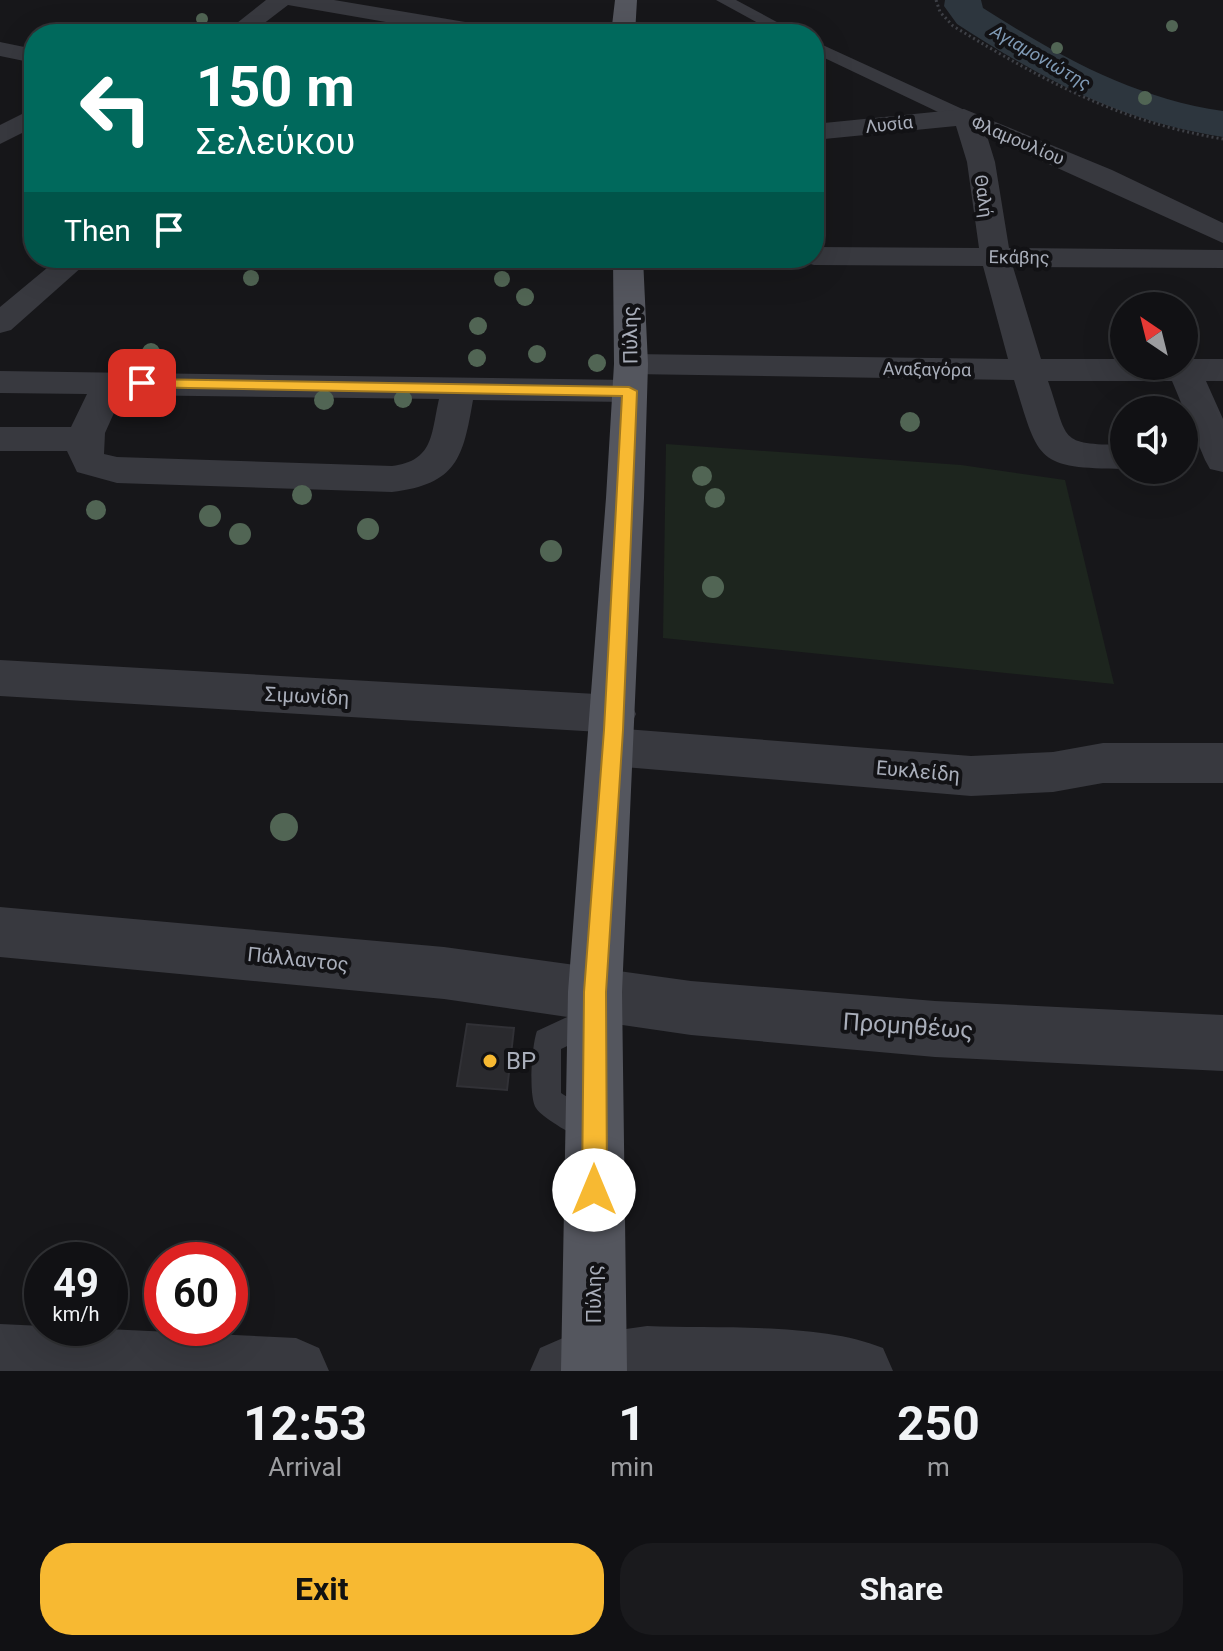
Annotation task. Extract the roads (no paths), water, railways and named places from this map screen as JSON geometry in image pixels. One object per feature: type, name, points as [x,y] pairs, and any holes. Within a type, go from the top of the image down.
[{"type":"main road","points":[[624,24],[626,0]]},
{"type":"main road","name":"Πύλης","points":[[584,1370],[594,1130],[595,1006],[613,730],[630,378],[628,268]]},
{"type":"street","points":[[248,24],[280,0]]},
{"type":"street","points":[[724,0],[771,24]]},
{"type":"street","points":[[306,1],[438,24]]},
{"type":"street","points":[[0,49],[24,54]]},
{"type":"street","name":"Φλαμουλίου","points":[[824,51],[1223,234]]},
{"type":"street","name":"Λυσία","points":[[824,131],[964,117]]},
{"type":"street","name":"Θαλή","points":[[964,117],[975,135],[995,257],[1027,370],[1052,443],[1059,450],[1072,455],[1110,456]]},
{"type":"street","points":[[0,136],[24,122]]},
{"type":"street","name":"Εκάβης","points":[[824,256],[1223,259]]},
{"type":"street","points":[[0,323],[65,268]]},
{"type":"street","name":"Αναξαγόρα","points":[[1198,371],[1223,370]]},
{"type":"street","name":"Αναξαγόρα","points":[[0,382],[458,389],[630,378],[1110,371]]},
{"type":"street","points":[[1189,380],[1223,460],[1198,459]]},
{"type":"street","points":[[110,383],[84,439],[84,453],[90,463],[117,470],[416,478],[431,471],[443,455],[458,389]]},
{"type":"street","points":[[0,439],[84,439]]},
{"type":"street","name":"Σιμωνίδη","points":[[0,678],[613,730]]},
{"type":"street","name":"Ευκλείδη","points":[[613,730],[971,776],[1053,772],[1103,763],[1223,763]]},
{"type":"street","name":"Πάλλαντος","points":[[0,932],[429,972],[595,1006]]},
{"type":"street","name":"Προμηθέως","points":[[595,1006],[691,1008],[920,1028],[1223,1043]]},
{"type":"street","points":[[0,1357],[296,1371]]},
{"type":"street","points":[[584,1370],[647,1359],[819,1365],[860,1371]]},
{"type":"waterway","name":"Αγιαμονιώτης","points":[[963,0],[962,6],[970,16],[1090,86],[1154,110],[1223,124]]},
{"type":"place","name":"BP","points":[[490,1061]]}]
